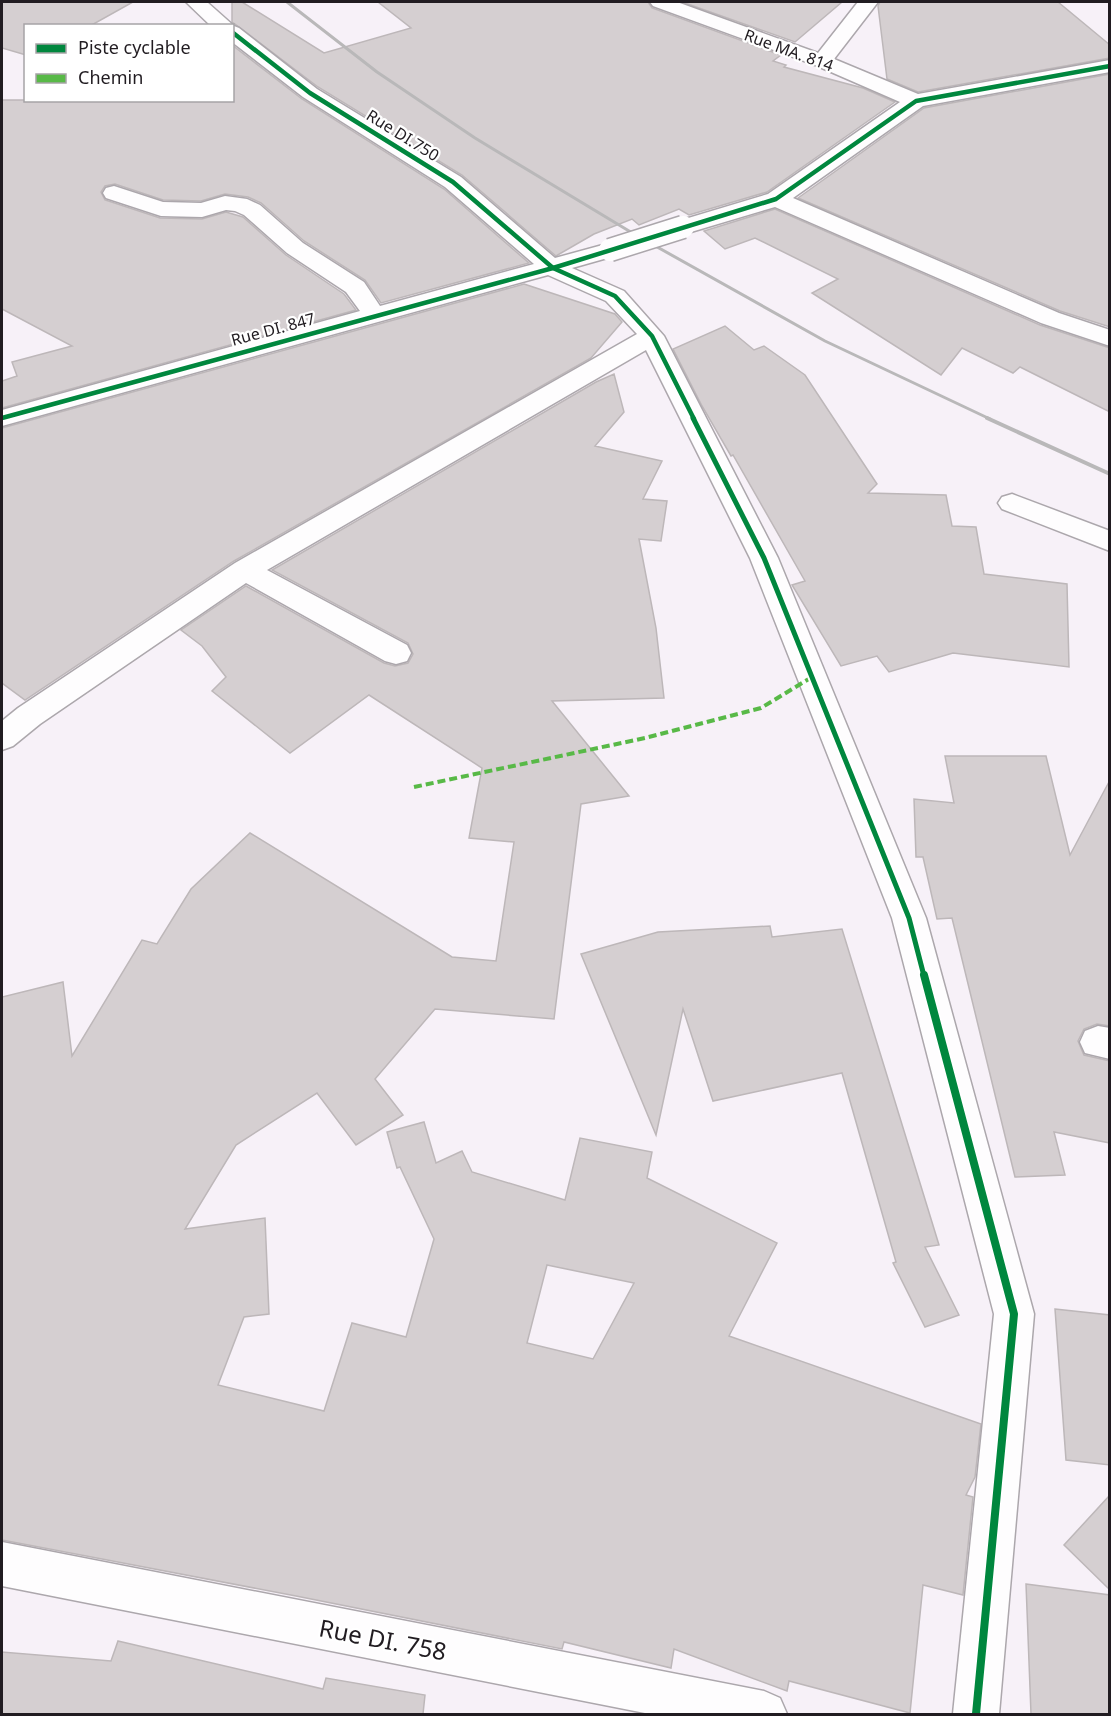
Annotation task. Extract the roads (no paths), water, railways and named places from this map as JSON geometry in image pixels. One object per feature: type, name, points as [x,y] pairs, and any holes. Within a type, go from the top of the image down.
[{"type":"street","points":[[196,2],[223,24]]},
{"type":"street","name":"Rue MA. 814","points":[[660,2],[822,61],[916,101]]},
{"type":"street","points":[[822,61],[868,2]]},
{"type":"street","name":"Rue DI.750","points":[[234,34],[310,93],[453,182],[552,268],[615,296],[651,336],[764,558],[909,918],[1014,1314],[976,1714]]},
{"type":"street","points":[[916,101],[1110,66]]},
{"type":"street","name":"Rue DI. 847","points":[[2,418],[552,268],[776,199],[916,101]]},
{"type":"street","points":[[114,193],[161,209],[202,210],[225,203],[238,204],[252,210],[295,248],[355,287],[375,316]]},
{"type":"street","points":[[776,199],[1050,318],[1110,339]]},
{"type":"street","points":[[2,738],[29,716],[245,570],[651,336]]},
{"type":"street","points":[[1012,503],[1110,542]]},
{"type":"street","points":[[245,570],[396,653]]},
{"type":"street","name":"Rue DI. 758","points":[[2,1564],[764,1714]]},
{"type":"railway","points":[[287,2],[377,72],[475,138],[634,234],[825,341],[990,419]]},
{"type":"railway","points":[[987,418],[1110,474]]}]
